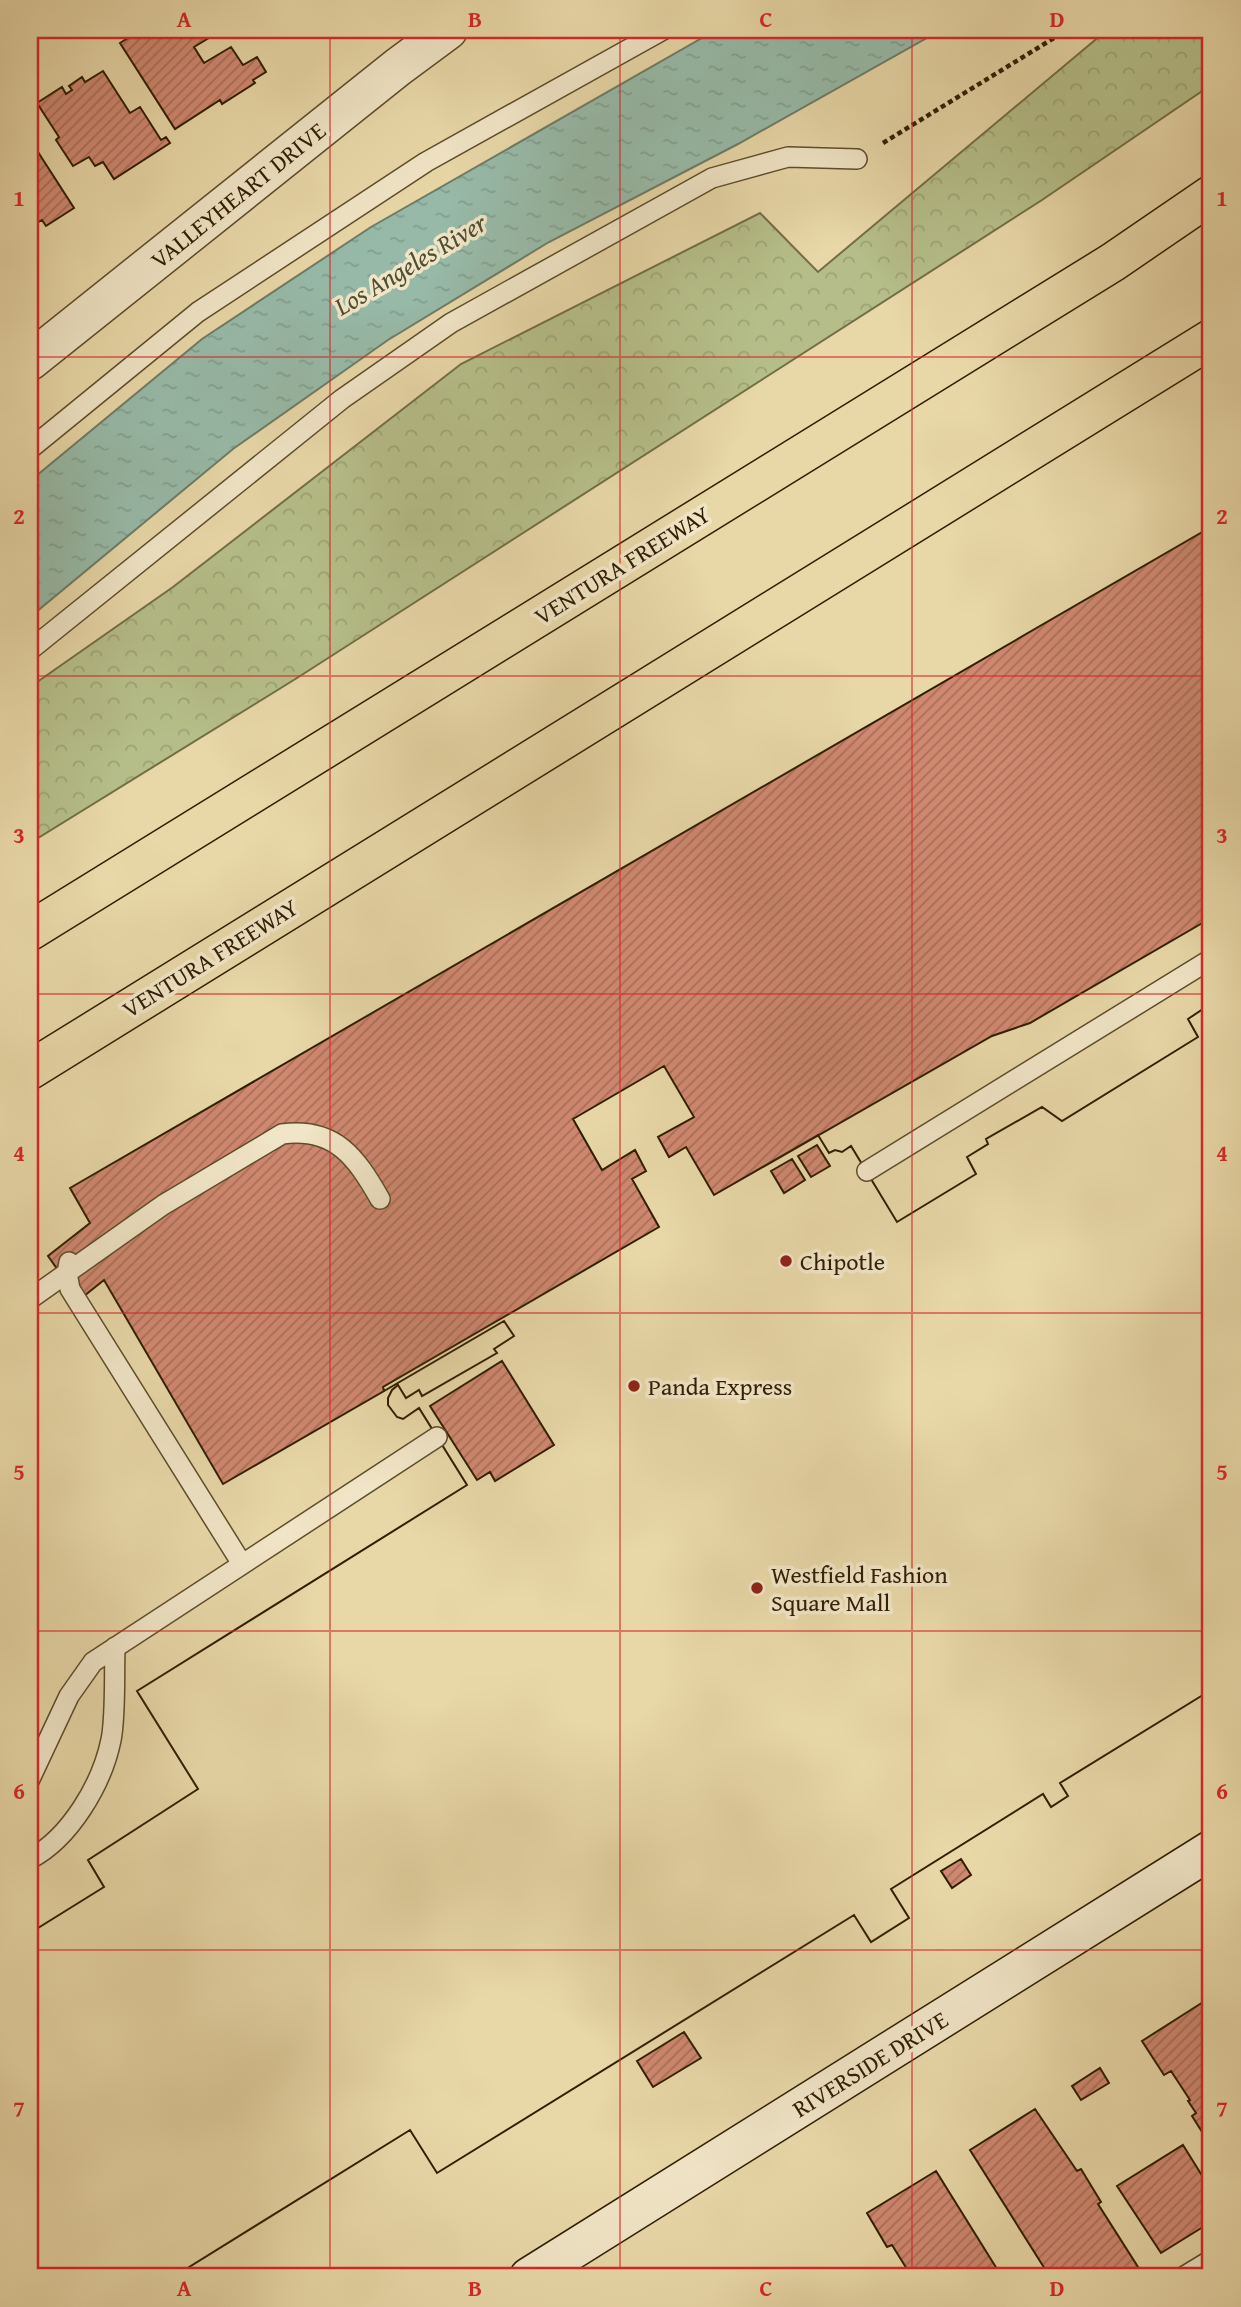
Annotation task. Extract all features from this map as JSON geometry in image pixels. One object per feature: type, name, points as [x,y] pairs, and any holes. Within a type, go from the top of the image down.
[{"type":"highway","name":"VENTURA FREEWAY","points":[[30,931],[1113,262],[1211,195]]},
{"type":"highway","name":"VENTURA FREEWAY","points":[[30,1070],[1211,339]]},
{"type":"main road","name":"VALLEYHEART DRIVE","points":[[30,361],[387,76],[449,30]]},
{"type":"main road","name":"RIVERSIDE DRIVE","points":[[529,2277],[1211,1850]]},
{"type":"lane","points":[[30,449],[198,312],[426,162],[663,30]]},
{"type":"lane","points":[[30,650],[342,398],[451,323],[712,178],[788,157],[857,159]]},
{"type":"lane","points":[[867,1171],[1211,959]]},
{"type":"lane","points":[[30,1299],[163,1205],[282,1134],[318,1134],[335,1142],[362,1167],[380,1199]]},
{"type":"lane","points":[[84,1248],[67,1264],[70,1289],[242,1564]]},
{"type":"lane","points":[[30,1779],[69,1696],[93,1662],[437,1437]]},
{"type":"lane","points":[[30,1859],[40,1854],[72,1822],[96,1786],[111,1739],[115,1647]]},
{"type":"lane","points":[[1183,2277],[1211,2260]]},
{"type":"path","points":[[857,159],[1067,30]]},
{"type":"green space","points":[[1107,30],[1211,30],[1211,85],[1042,200],[297,678],[30,843],[30,687],[173,587],[461,364],[760,213],[818,272]]},
{"type":"water","name":"Los Angeles River","points":[[716,30],[941,30],[738,144],[549,242],[388,340],[233,449],[30,617],[30,481],[202,339],[371,227]]},
{"type":"building","points":[[141,30],[222,30],[194,47],[204,63],[231,47],[243,65],[257,57],[266,72],[253,80],[255,83],[222,104],[220,100],[175,129],[120,43]]},
{"type":"building","points":[[103,71],[130,113],[140,107],[161,140],[166,137],[170,143],[114,179],[103,162],[95,166],[89,157],[73,166],[56,140],[59,137],[37,103],[62,87],[66,94],[72,90],[69,86],[82,77],[85,82]]},
{"type":"building","points":[[38,152],[74,208],[46,226],[42,220],[30,227],[30,158]]},
{"type":"building","points":[[1211,527],[1211,918],[1030,1023],[992,1036],[714,1195],[686,1147],[669,1157],[658,1137],[694,1117],[664,1066],[573,1119],[602,1170],[635,1150],[646,1171],[632,1179],[659,1227],[383,1387],[384,1391],[223,1484],[104,1280],[79,1300],[48,1256],[90,1223],[70,1188]]},
{"type":"building","name":"Westfield Fashion Square Mall","points":[[1206,1007],[1211,1012],[1211,1690],[1060,1783],[1068,1796],[1051,1807],[1043,1794],[891,1889],[909,1918],[871,1942],[854,1915],[437,2173],[410,2130],[173,2277],[30,2277],[30,1933],[104,1887],[88,1860],[198,1789],[137,1691],[467,1485],[419,1408],[403,1419],[397,1417],[388,1405],[388,1398],[398,1385],[406,1398],[419,1390],[422,1396],[497,1353],[494,1349],[514,1336],[504,1321],[384,1391],[383,1387],[659,1227],[632,1179],[646,1171],[635,1150],[602,1170],[573,1119],[664,1066],[694,1117],[658,1137],[669,1157],[686,1147],[714,1195],[818,1135],[829,1153],[835,1150],[842,1152],[851,1146],[897,1222],[976,1174],[967,1157],[988,1144],[986,1139],[1042,1107],[1062,1121],[1198,1037],[1188,1019]],"holes":[[[817,1145],[830,1166],[811,1177],[798,1156]],[[792,1159],[805,1180],[784,1193],[771,1171]],[[502,1361],[554,1445],[495,1481],[490,1472],[477,1480],[430,1406]]]},
{"type":"building","name":"Westfield Fashion Square Mall","points":[[1206,1007],[1211,1012],[1211,1690],[1060,1783],[1068,1796],[1051,1807],[1043,1794],[891,1889],[909,1918],[871,1942],[854,1915],[437,2173],[410,2130],[173,2277],[30,2277],[30,1933],[104,1887],[88,1860],[198,1789],[137,1691],[467,1485],[419,1408],[403,1419],[397,1417],[388,1405],[388,1398],[398,1385],[406,1398],[419,1390],[422,1396],[497,1353],[494,1349],[514,1336],[504,1321],[384,1391],[383,1387],[659,1227],[632,1179],[646,1171],[635,1150],[602,1170],[573,1119],[664,1066],[694,1117],[658,1137],[669,1157],[686,1147],[714,1195],[818,1135],[829,1153],[835,1150],[842,1152],[851,1146],[897,1222],[976,1174],[967,1157],[988,1144],[986,1139],[1042,1107],[1062,1121],[1198,1037],[1188,1019]]},
{"type":"building","points":[[961,1859],[971,1875],[952,1888],[941,1871]]},
{"type":"building","points":[[1211,1997],[1211,2146],[1192,2116],[1196,2113],[1188,2101],[1190,2100],[1171,2071],[1164,2075],[1142,2041]]},
{"type":"building","points":[[684,2032],[701,2058],[653,2087],[637,2061]]},
{"type":"building","points":[[1100,2068],[1109,2083],[1081,2100],[1072,2086]]},
{"type":"building","points":[[1035,2109],[1077,2171],[1081,2169],[1101,2202],[1098,2204],[1138,2267],[1121,2277],[1050,2277],[970,2150]]},
{"type":"building","points":[[1183,2145],[1211,2190],[1211,2222],[1161,2253],[1117,2186]]},
{"type":"building","points":[[936,2171],[1002,2277],[906,2277],[910,2274],[892,2245],[887,2247],[867,2213]]},
{"type":"place","name":"Chipotle","points":[[786,1261]]},
{"type":"place","name":"Panda Express","points":[[634,1386]]},
{"type":"place","name":"Westfield Fashion Square Mall","points":[[757,1588]]}]
